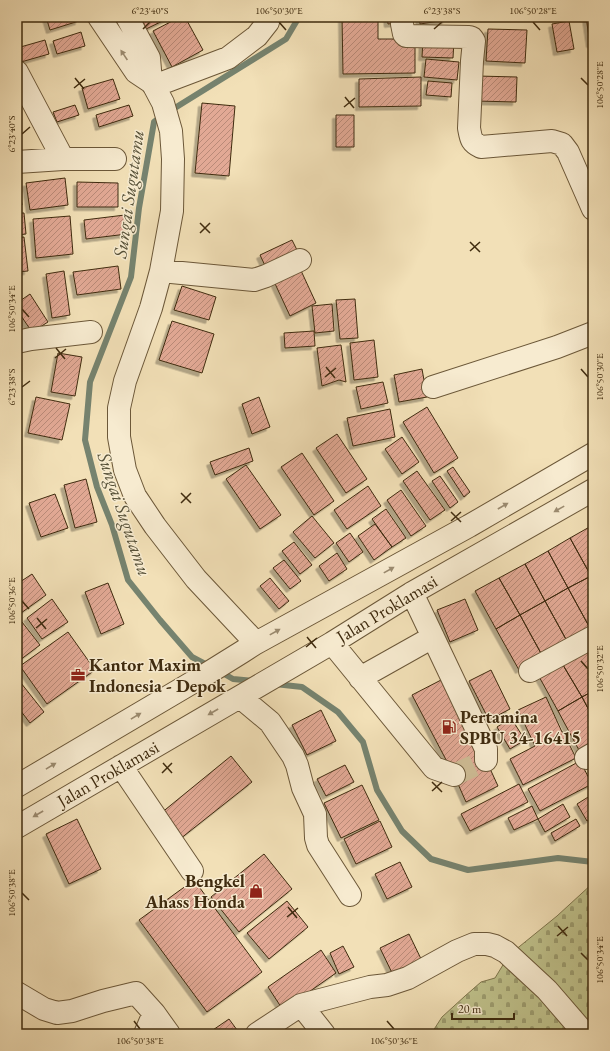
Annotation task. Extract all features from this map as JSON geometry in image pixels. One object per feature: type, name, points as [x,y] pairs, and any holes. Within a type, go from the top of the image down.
[{"type":"street","points":[[99,17],[136,72],[156,91]]},
{"type":"street","points":[[126,17],[149,58],[156,91],[171,131],[173,159],[172,211],[161,271],[151,308],[125,381],[119,408],[119,437],[125,470],[135,496],[155,526],[249,648]]},
{"type":"street","points":[[156,91],[228,58],[257,36],[268,22],[269,17]]},
{"type":"street","points":[[402,24],[404,34],[406,36],[472,38],[474,41],[469,128],[474,144],[481,147],[552,141],[562,144],[568,152],[593,209]]},
{"type":"street","points":[[17,72],[63,159]]},
{"type":"street","points":[[17,162],[115,158]]},
{"type":"street","points":[[161,271],[254,280],[300,260]]},
{"type":"street","points":[[17,342],[91,332]]},
{"type":"street","points":[[433,387],[557,347],[593,333]]},
{"type":"street","name":"Jalan Proklamasi","points":[[17,786],[249,648],[468,526],[593,454]]},
{"type":"street","name":"Jalan Proklamasi","points":[[17,827],[332,643],[412,593],[593,490]]},
{"type":"street","points":[[412,593],[486,749],[486,760]]},
{"type":"street","points":[[530,671],[593,637]]},
{"type":"street","points":[[360,678],[433,638]]},
{"type":"street","points":[[332,643],[434,768],[454,775]]},
{"type":"street","points":[[244,695],[270,722],[293,756],[303,788],[315,814],[316,838],[318,845],[350,895]]},
{"type":"street","points":[[121,766],[192,871]]},
{"type":"street","points":[[257,1034],[301,1005],[370,987],[387,985],[408,978],[457,951],[474,944],[487,944],[495,946],[506,952],[547,990],[585,1034]]},
{"type":"street","points":[[17,993],[44,1010],[57,1013],[72,1011],[103,1001],[136,993],[154,1013],[169,1034]]},
{"type":"street","points":[[301,1005],[324,1034]]},
{"type":"street","points":[[145,1034],[154,1013]]},
{"type":"green space","points":[[593,883],[593,1034],[431,1034],[442,1017],[481,982],[495,978],[509,955],[557,916]]},
{"type":"building","points":[[46,17],[78,17],[79,21],[50,30]]},
{"type":"building","points":[[141,17],[171,17],[146,29]]},
{"type":"building","points":[[180,17],[185,17],[203,50],[172,67],[153,31]]},
{"type":"building","points":[[342,17],[378,17],[378,39],[415,39],[415,73],[343,74]]},
{"type":"building","points":[[387,17],[411,17],[412,21],[388,24]]},
{"type":"building","points":[[419,17],[446,17],[446,20],[420,24]]},
{"type":"building","points":[[586,17],[593,17],[593,44],[590,44]]},
{"type":"building","points":[[569,21],[574,49],[557,52],[552,24]]},
{"type":"building","points":[[488,29],[527,30],[525,63],[486,61]]},
{"type":"building","points":[[81,32],[85,46],[57,54],[53,41]]},
{"type":"building","points":[[423,39],[454,40],[453,58],[422,57]]},
{"type":"building","points":[[45,40],[49,54],[21,62],[17,48]]},
{"type":"building","points":[[426,59],[459,62],[457,80],[424,77]]},
{"type":"building","points":[[477,76],[517,77],[516,102],[476,101]]},
{"type":"building","points":[[421,77],[421,106],[359,107],[359,79]]},
{"type":"building","points":[[113,79],[120,99],[88,109],[82,88]]},
{"type":"building","points":[[428,81],[452,83],[451,97],[426,95]]},
{"type":"building","points":[[202,103],[235,106],[229,176],[195,173]]},
{"type":"building","points":[[75,105],[79,115],[57,122],[53,112]]},
{"type":"building","points":[[129,105],[133,116],[99,127],[96,115]]},
{"type":"building","points":[[336,115],[354,115],[354,147],[336,147]]},
{"type":"building","points":[[17,177],[22,205],[17,206]]},
{"type":"building","points":[[65,178],[68,205],[30,210],[26,183]]},
{"type":"building","points":[[77,182],[118,183],[118,207],[77,207]]},
{"type":"building","points":[[17,213],[24,213],[26,234],[17,235]]},
{"type":"building","points":[[125,215],[127,234],[86,239],[84,220]]},
{"type":"building","points":[[70,216],[73,254],[36,258],[33,219]]},
{"type":"building","points":[[24,237],[28,271],[17,272],[17,238]]},
{"type":"building","points":[[292,240],[301,258],[269,274],[260,255]]},
{"type":"building","points":[[297,262],[316,303],[290,316],[271,275]]},
{"type":"building","points":[[118,266],[121,289],[77,295],[73,272]]},
{"type":"building","points":[[64,271],[70,315],[52,318],[46,274]]},
{"type":"building","points":[[182,286],[216,297],[209,320],[174,310]]},
{"type":"building","points":[[30,294],[48,322],[32,332],[17,310],[17,303]]},
{"type":"building","points":[[355,299],[358,338],[340,339],[336,300]]},
{"type":"building","points":[[332,304],[334,331],[315,333],[312,306]]},
{"type":"building","points":[[172,321],[214,334],[202,373],[159,360]]},
{"type":"building","points":[[314,331],[315,346],[285,348],[284,333]]},
{"type":"building","points":[[374,340],[378,377],[354,380],[350,343]]},
{"type":"building","points":[[341,345],[346,382],[339,380],[322,386],[317,348]]},
{"type":"building","points":[[58,353],[82,357],[75,396],[51,392]]},
{"type":"building","points":[[422,369],[427,397],[399,402],[394,375]]},
{"type":"building","points":[[383,382],[388,403],[361,409],[356,387]]},
{"type":"building","points":[[36,397],[70,404],[62,440],[28,433]]},
{"type":"building","points":[[259,397],[270,427],[252,434],[242,404]]},
{"type":"building","points":[[427,407],[458,458],[434,473],[403,422]]},
{"type":"building","points":[[390,409],[395,437],[353,446],[347,418]]},
{"type":"building","points":[[337,434],[367,479],[346,493],[316,448]]},
{"type":"building","points":[[402,437],[419,462],[402,474],[385,449]]},
{"type":"building","points":[[249,448],[253,461],[215,475],[210,462]]},
{"type":"building","points":[[302,453],[334,501],[314,515],[281,467]]},
{"type":"building","points":[[246,465],[281,515],[260,529],[226,479]]},
{"type":"building","points":[[453,467],[470,492],[464,497],[447,471]]},
{"type":"building","points":[[417,471],[445,510],[430,520],[403,481]]},
{"type":"building","points":[[440,476],[458,502],[450,508],[432,481]]},
{"type":"building","points":[[86,479],[97,522],[75,528],[64,485]]},
{"type":"building","points":[[368,486],[381,506],[347,529],[334,510]]},
{"type":"building","points":[[401,490],[426,526],[411,536],[387,500]]},
{"type":"building","points":[[55,494],[68,528],[41,537],[29,503]]},
{"type":"building","points":[[17,504],[19,504],[20,531],[17,531]]},
{"type":"building","points":[[386,509],[406,538],[392,547],[372,519]]},
{"type":"building","points":[[312,516],[334,543],[315,558],[293,532]]},
{"type":"building","points":[[375,524],[392,547],[374,560],[358,536]]},
{"type":"building","points":[[593,525],[593,575],[591,576],[570,538]]},
{"type":"building","points":[[350,533],[363,552],[349,562],[336,543]]},
{"type":"building","points":[[570,538],[591,576],[568,588],[548,551]]},
{"type":"building","points":[[294,542],[312,565],[300,574],[282,551]]},
{"type":"building","points":[[548,551],[568,588],[545,601],[525,564]]},
{"type":"building","points":[[337,553],[347,569],[329,581],[319,566]]},
{"type":"building","points":[[284,560],[301,581],[290,589],[273,568]]},
{"type":"building","points":[[525,564],[545,601],[520,615],[499,578]]},
{"type":"building","points":[[32,574],[46,595],[21,613],[17,608],[17,584]]},
{"type":"building","points":[[591,576],[593,580],[593,629],[591,630],[568,588]]},
{"type":"building","points":[[270,578],[289,601],[279,609],[260,586]]},
{"type":"building","points":[[499,578],[520,615],[496,629],[475,591]]},
{"type":"building","points":[[108,583],[124,624],[101,634],[85,592]]},
{"type":"building","points":[[568,588],[591,630],[568,643],[545,601]]},
{"type":"building","points":[[52,599],[68,622],[42,639],[27,618]]},
{"type":"building","points":[[465,599],[478,630],[450,642],[437,610]]},
{"type":"building","points":[[545,601],[568,643],[543,657],[520,615]]},
{"type":"building","points":[[520,615],[543,657],[519,670],[496,629]]},
{"type":"building","points":[[22,622],[40,645],[20,660],[17,656],[17,626]]},
{"type":"building","points":[[68,632],[95,670],[47,704],[20,666]]},
{"type":"building","points":[[593,642],[593,659],[586,646]]},
{"type":"building","points":[[586,646],[593,659],[593,691],[582,697],[560,660]]},
{"type":"building","points":[[560,660],[582,697],[558,711],[537,673]]},
{"type":"building","points":[[491,670],[510,709],[489,720],[469,681]]},
{"type":"building","points":[[17,678],[44,712],[30,723],[17,706]]},
{"type":"building","name":"Pertamina SPBU 34-16415","points":[[443,679],[486,760],[498,786],[466,802],[454,775],[412,695]]},
{"type":"building","points":[[593,691],[593,718],[582,697]]},
{"type":"building","points":[[546,697],[576,758],[523,785],[510,759],[535,746],[518,710]]},
{"type":"building","points":[[582,697],[593,718],[593,745],[580,752],[558,711]]},
{"type":"building","points":[[321,710],[336,741],[307,755],[292,725]]},
{"type":"building","points":[[511,718],[525,740],[510,749],[497,727]]},
{"type":"building","points":[[231,756],[252,782],[180,839],[160,814]]},
{"type":"building","points":[[580,761],[592,784],[540,811],[528,789]]},
{"type":"building","points":[[345,765],[354,782],[326,796],[317,779]]},
{"type":"building","points":[[519,784],[528,802],[470,831],[461,814]]},
{"type":"building","points":[[362,785],[379,820],[341,838],[324,803]]},
{"type":"building","points":[[593,794],[593,817],[587,821],[577,804]]},
{"type":"building","points":[[563,804],[570,817],[545,832],[538,819]]},
{"type":"building","points":[[532,806],[538,819],[514,830],[508,818]]},
{"type":"building","points":[[77,819],[101,869],[69,884],[46,834]]},
{"type":"building","points":[[576,819],[580,826],[555,841],[551,833]]},
{"type":"building","points":[[380,821],[392,847],[356,864],[344,839]]},
{"type":"building","points":[[264,854],[292,889],[239,932],[211,897]]},
{"type":"building","points":[[400,862],[412,887],[387,899],[375,874]]},
{"type":"building","points":[[194,880],[262,972],[207,1012],[139,920]]},
{"type":"building","points":[[287,901],[308,927],[269,959],[247,933]]},
{"type":"building","points":[[409,934],[423,963],[394,977],[380,948]]},
{"type":"building","points":[[343,946],[354,967],[339,974],[330,953]]},
{"type":"building","points":[[321,950],[336,973],[283,1010],[268,987]]},
{"type":"building","points":[[229,1019],[240,1034],[207,1034]]},
{"type":"building","points":[[17,1024],[21,1034],[17,1034]]},
{"type":"waterway","name":"Sungai Sugutamu","points":[[170,111],[286,39],[299,17]]},
{"type":"waterway","name":"Sungai Sugutamu","points":[[162,116],[154,122],[139,208],[131,277],[90,382],[85,440],[97,487],[112,525],[128,580],[192,657],[209,666]]},
{"type":"waterway","name":"Sungai Sugutamu","points":[[219,671],[233,679],[254,681]]},
{"type":"waterway","name":"Sungai Sugutamu","points":[[275,684],[302,687],[338,712],[363,742],[377,790],[402,831],[431,859],[468,870],[558,858],[593,862]]},
{"type":"tunnel","points":[[454,775],[486,760]]},
{"type":"place","name":"Kantor Maxim Indonesia - Depok","points":[[78,675]]},
{"type":"place","name":"Pertamina SPBU 34-16415","points":[[449,727]]},
{"type":"place","name":"Bengkel Ahass Honda","points":[[256,891]]}]
